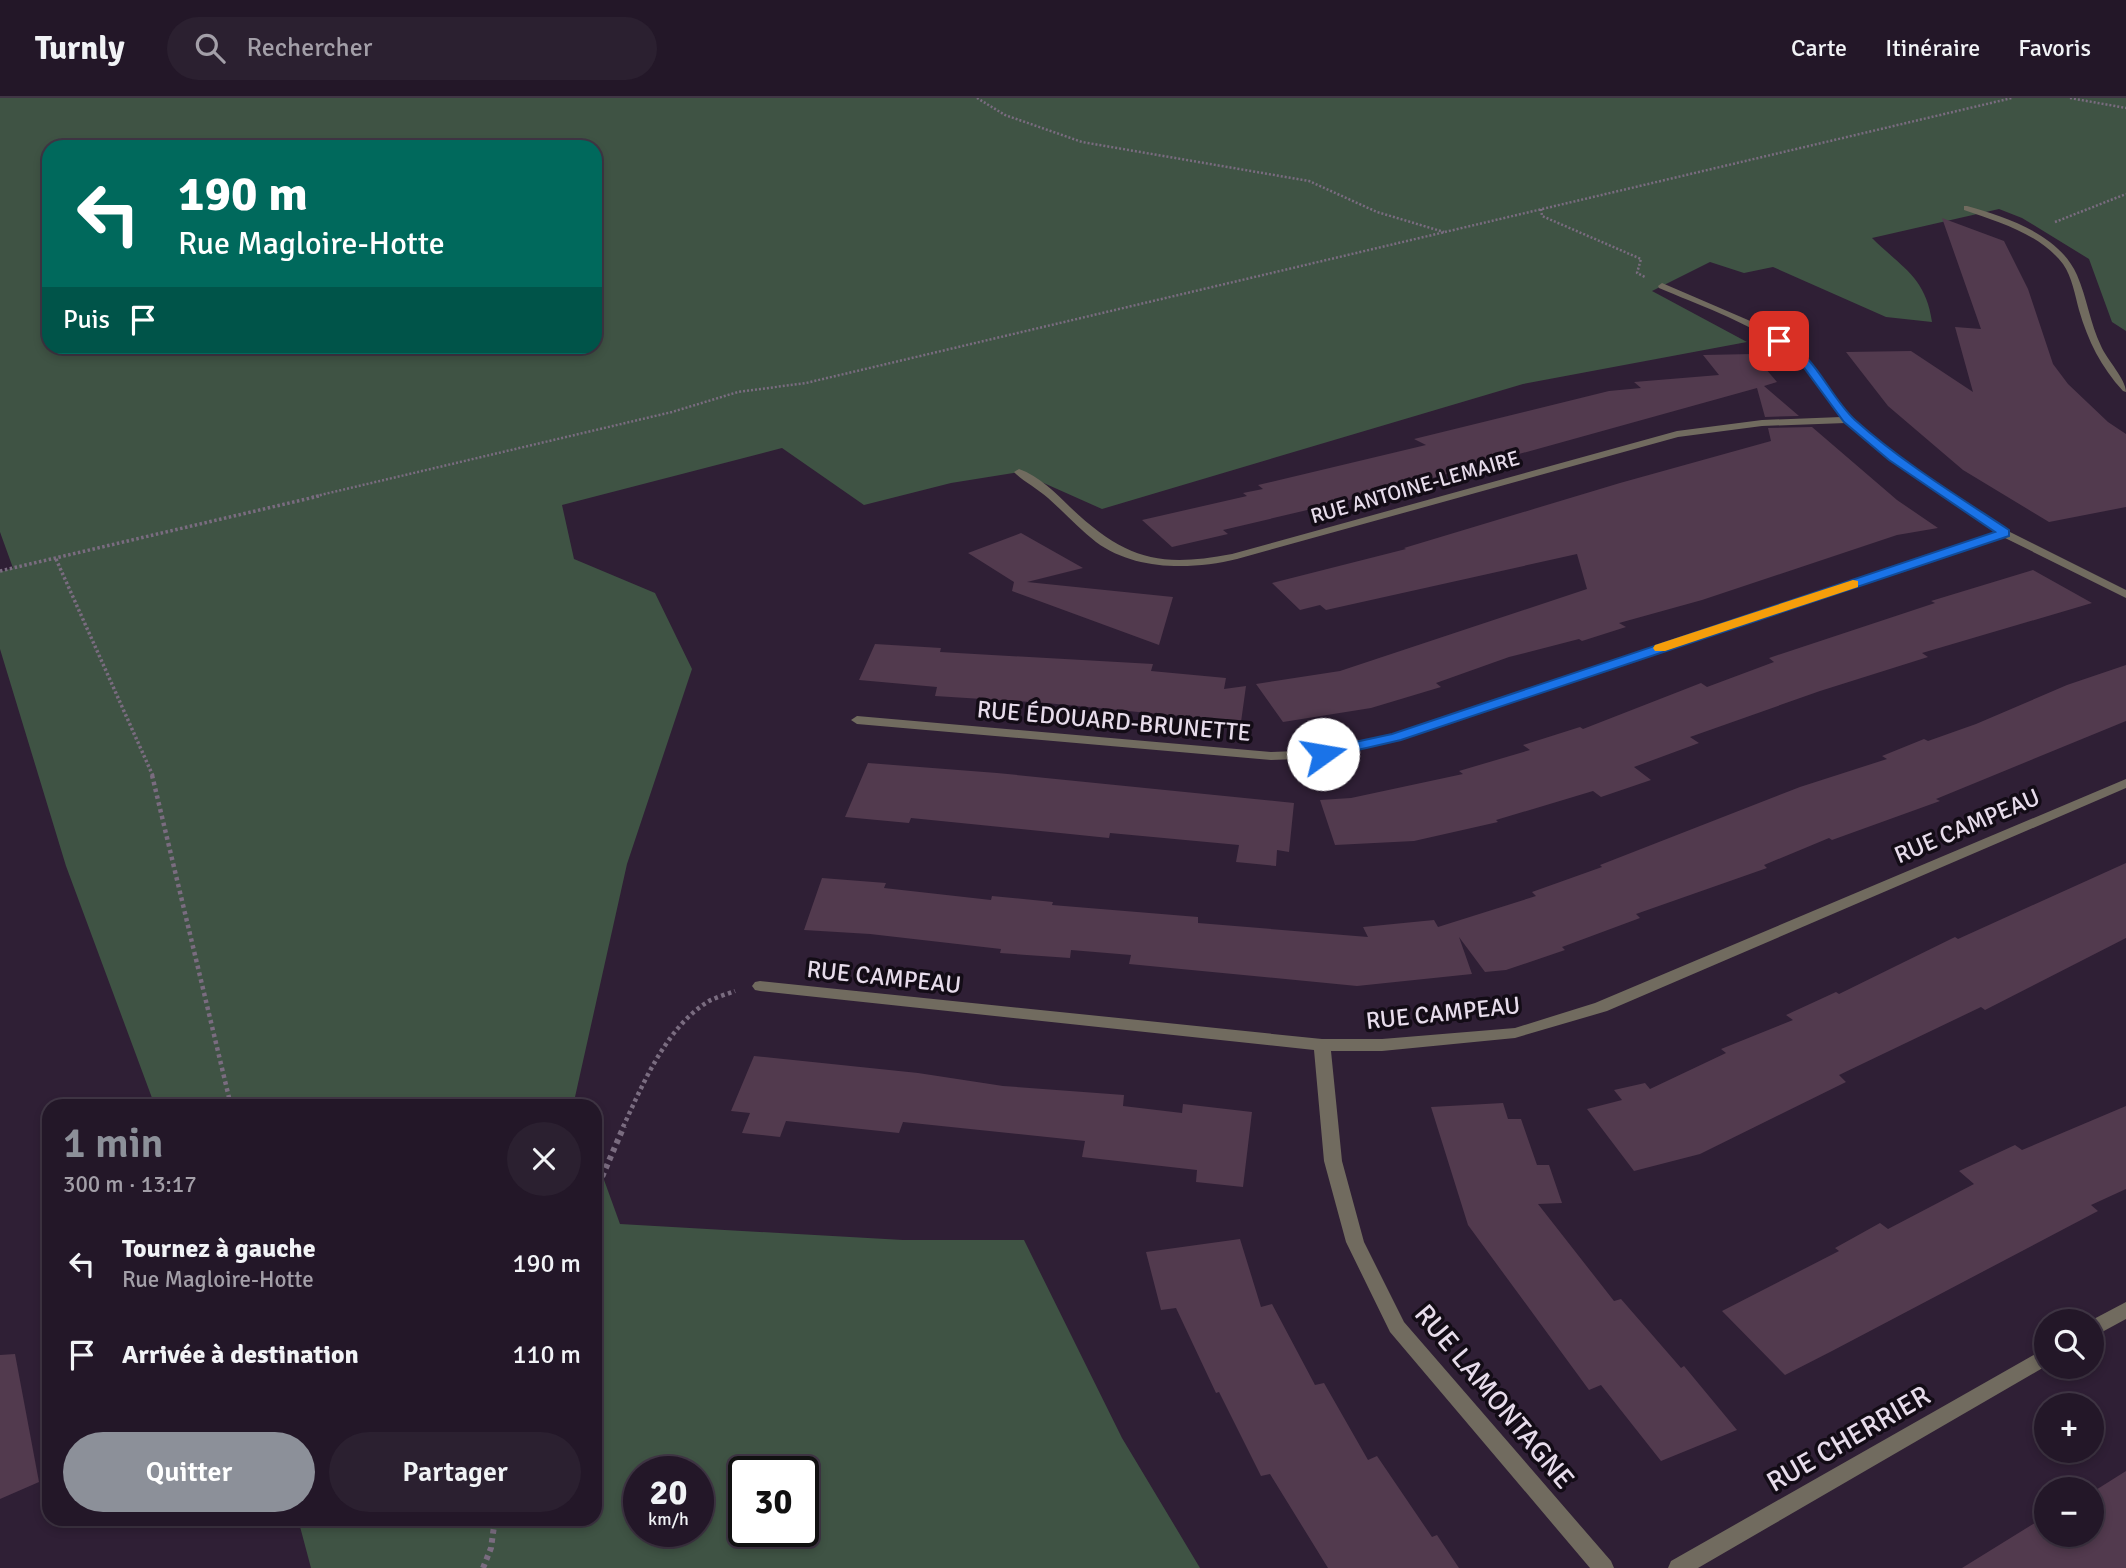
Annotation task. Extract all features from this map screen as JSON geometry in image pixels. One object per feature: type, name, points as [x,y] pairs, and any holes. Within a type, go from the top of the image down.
[{"type":"street","points":[[1967,208],[2013,223],[2053,250],[2067,263],[2098,353],[2114,378],[2126,389]]},
{"type":"street","points":[[1662,286],[1745,322],[1779,341],[1805,362],[1848,420],[1893,457],[2004,533],[2126,594]]},
{"type":"street","name":"RUE ANTOINE-LEMAIRE","points":[[1019,472],[1033,480],[1103,542],[1126,553],[1153,560],[1197,564],[1233,557],[1676,434],[1774,420],[1848,420]]},
{"type":"street","name":"RUE ÉDOUARD-BRUNETTE","points":[[856,720],[1271,756],[1323,754],[1396,737],[2004,533]]},
{"type":"street","name":"RUE CAMPEAU","points":[[760,986],[1322,1045],[1382,1045],[1515,1033],[1601,1007],[2126,783]]},
{"type":"street","name":"RUE LAMONTAGNE","points":[[1322,1045],[1334,1161],[1355,1242],[1397,1327],[1603,1568]]},
{"type":"street","points":[[2104,1323],[2126,1310]]},
{"type":"street","name":"RUE CHERRIER","points":[[1679,1568],[2034,1363]]},
{"type":"path","points":[[977,98],[1005,115],[1082,142],[1309,181],[1377,212],[1445,232]]},
{"type":"path","points":[[0,571],[672,412],[717,396],[769,384],[806,383],[2011,98]]},
{"type":"path","points":[[2070,98],[2126,108]]},
{"type":"path","points":[[2053,222],[2126,194]]},
{"type":"path","points":[[1541,209],[1542,216],[1561,226],[1642,259],[1637,273],[1662,286]]},
{"type":"path","points":[[56,559],[155,781],[230,1099]]},
{"type":"path","points":[[602,1178],[657,1056],[687,1020],[722,993],[760,986]]},
{"type":"path","points":[[483,1568],[491,1548],[494,1526]]},
{"type":"green space","points":[[0,98],[2126,98],[2126,331],[2112,322],[2089,259],[2022,218],[1999,209],[1872,238],[1918,283],[1929,307],[1932,322],[1886,317],[1773,267],[1744,273],[1710,262],[1652,291],[1747,342],[1523,384],[1102,509],[1019,472],[951,483],[864,505],[782,448],[562,505],[574,559],[655,593],[692,669],[627,864],[576,1099],[152,1099],[66,866],[0,649],[0,572],[13,568],[0,532]]},
{"type":"green space","points":[[602,1174],[620,1224],[903,1240],[1024,1240],[1122,1438],[1200,1568],[311,1568],[300,1526],[602,1526]]},
{"type":"building","points":[[1942,218],[2004,241],[2028,289],[2053,364],[2068,384],[2108,422],[2126,434],[2126,507],[2049,522],[1963,470],[1888,406],[1846,352],[1911,351],[1973,392],[1955,327],[1981,329]]},
{"type":"building","points":[[1753,354],[1777,382],[1764,386],[1799,416],[1765,417],[1757,388],[1375,494],[1223,530],[1228,534],[1172,547],[1142,520],[1247,496],[1243,493],[1263,489],[1258,485],[1426,445],[1414,439],[1609,391],[1641,388],[1634,382],[1719,375],[1703,355]]},
{"type":"building","points":[[1812,427],[1897,500],[1938,528],[1897,535],[1702,600],[1619,623],[1626,627],[1582,641],[1579,639],[1509,657],[1436,683],[1441,687],[1371,708],[1283,722],[1256,684],[1340,671],[1587,589],[1577,554],[1326,610],[1320,605],[1300,610],[1272,583],[1406,549],[1404,548],[1620,483],[1771,441],[1768,428]]},
{"type":"building","points":[[1021,533],[1083,568],[1027,582],[1173,597],[1159,645],[1012,591],[1014,582],[968,553]]},
{"type":"building","points":[[2033,570],[2092,603],[1922,653],[1928,657],[1820,691],[1690,737],[1699,743],[1634,767],[1651,780],[1601,797],[1593,791],[1496,820],[1498,822],[1414,841],[1335,845],[1320,800],[1351,798],[1463,774],[1459,771],[1530,750],[1523,745],[1580,727],[1583,729],[1701,683],[1707,687],[1774,662],[1769,658],[1935,603],[1931,601]]},
{"type":"building","points":[[875,644],[941,648],[940,652],[1153,664],[1151,671],[1226,678],[1224,689],[1246,686],[1241,722],[1046,703],[935,696],[937,687],[859,680]]},
{"type":"building","points":[[2126,665],[2126,721],[1936,799],[1940,801],[1832,840],[1829,838],[1764,865],[1767,868],[1636,914],[1640,918],[1562,947],[1565,950],[1506,970],[1485,972],[1459,937],[1472,974],[1357,986],[1129,964],[1131,955],[1071,950],[1070,958],[1000,953],[1001,949],[870,934],[804,930],[822,878],[886,883],[884,888],[991,900],[992,896],[1053,902],[1052,905],[1198,917],[1198,923],[1368,937],[1363,927],[1434,920],[1438,927],[1536,896],[1532,892],[1602,867],[1600,865],[1800,787],[1887,759],[1882,756],[1924,739],[1928,741],[1976,724],[2067,685]]},
{"type":"building","points":[[868,763],[997,773],[1294,803],[1289,852],[1277,850],[1276,866],[1236,862],[1239,845],[1110,833],[1109,838],[911,818],[909,823],[845,817]]},
{"type":"building","points":[[2126,863],[2126,938],[1985,1010],[1981,1007],[1839,1075],[1846,1082],[1700,1154],[1634,1171],[1587,1109],[1622,1100],[1614,1090],[1645,1083],[1650,1089],[1726,1053],[1721,1049],[1793,1020],[1786,1015],[1836,992],[1839,994],[1955,937],[1958,939]]},
{"type":"building","points":[[754,1056],[918,1073],[1003,1086],[1124,1095],[1123,1106],[1182,1113],[1183,1104],[1252,1112],[1243,1187],[1196,1182],[1197,1170],[1082,1157],[1085,1141],[903,1122],[899,1133],[786,1121],[780,1137],[742,1133],[750,1113],[731,1111]]},
{"type":"building","points":[[1503,1103],[1508,1119],[1521,1119],[1537,1165],[1549,1165],[1562,1203],[1538,1204],[1614,1301],[1621,1299],[1681,1368],[1684,1366],[1737,1430],[1661,1461],[1601,1385],[1589,1390],[1468,1225],[1431,1107]]},
{"type":"building","points":[[2126,1106],[2126,1189],[2091,1205],[2098,1211],[1785,1375],[1722,1311],[1839,1251],[1835,1248],[1880,1223],[1888,1229],[1974,1184],[1959,1171],[2015,1145],[2022,1150]]},
{"type":"building","points":[[1240,1239],[1261,1307],[1272,1304],[1315,1385],[1324,1383],[1368,1460],[1377,1456],[1432,1537],[1437,1535],[1459,1568],[1328,1568],[1270,1474],[1261,1476],[1219,1392],[1216,1393],[1176,1308],[1161,1310],[1146,1252]]},
{"type":"building","points":[[15,1354],[39,1482],[0,1499],[0,1355]]},
{"type":"building","points":[[2126,1471],[2126,1568],[1962,1568],[2034,1523],[2034,1547],[2104,1547],[2104,1485]]},
{"type":"slow traffic","points":[[1660,648],[1853,584]]},
{"type":"route","points":[[1323,754],[1396,737],[2004,533],[1893,457],[1848,420],[1805,362],[1779,341]]}]
